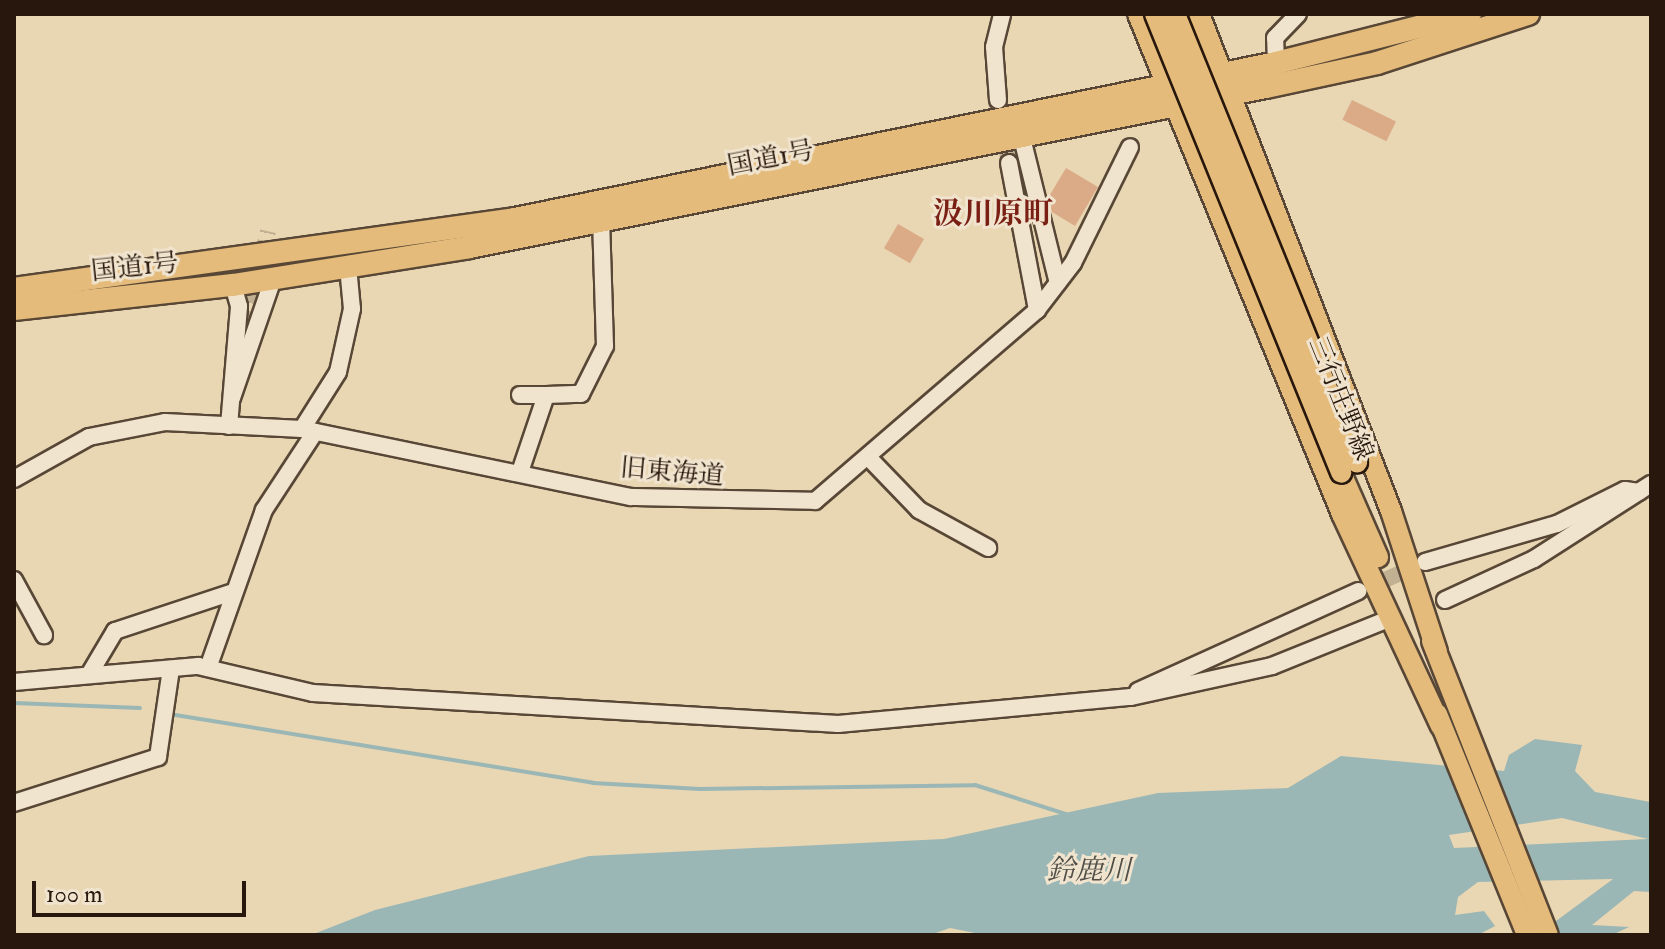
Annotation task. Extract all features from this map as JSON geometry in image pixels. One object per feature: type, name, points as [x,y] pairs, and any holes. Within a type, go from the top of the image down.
[{"type":"highway","name":"国道1号","points":[[14,309],[233,285],[348,267],[1022,138],[1197,89],[1276,63],[1469,14]]},
{"type":"highway","name":"国道1号","points":[[14,289],[515,219],[1197,89],[1377,63],[1528,14]]},
{"type":"main road","points":[[1138,14],[1197,89]]},
{"type":"main road","points":[[1155,14],[1197,89]]},
{"type":"main road","points":[[1175,14],[1197,89]]},
{"type":"main road","points":[[1197,89],[1199,14]]},
{"type":"main road","name":"三行庄野線","points":[[1197,89],[1349,468],[1437,652]]},
{"type":"main road","name":"三行庄野線","points":[[1197,89],[1389,612],[1441,726],[1527,935]]},
{"type":"main road","name":"三行庄野線","points":[[1197,89],[1391,511],[1437,652],[1548,935]]},
{"type":"main road","name":"三行庄野線","points":[[1349,468],[1389,612]]},
{"type":"street","points":[[998,100],[994,47],[1002,14]]},
{"type":"street","points":[[1276,63],[1275,38],[1292,18]]},
{"type":"street","points":[[1022,138],[1058,283]]},
{"type":"street","name":"旧東海道","points":[[14,479],[121,427],[229,426],[308,430],[458,466],[520,472],[631,497],[785,503],[831,493],[1037,310],[1058,283],[1130,147]]},
{"type":"street","points":[[1009,163],[1037,310]]},
{"type":"street","points":[[520,395],[581,394],[605,346],[601,221]]},
{"type":"street","points":[[208,668],[230,593],[264,510],[338,372],[352,309],[348,267]]},
{"type":"street","points":[[231,400],[246,374],[273,279]]},
{"type":"street","points":[[229,426],[239,306],[233,285]]},
{"type":"street","points":[[231,400],[247,327]]},
{"type":"street","points":[[520,472],[546,395]]},
{"type":"street","points":[[868,457],[919,510],[988,548]]},
{"type":"street","points":[[1425,562],[1557,524],[1625,490],[1645,488]]},
{"type":"street","points":[[1445,600],[1534,559],[1645,488]]},
{"type":"street","points":[[1131,697],[1358,591]]},
{"type":"street","points":[[17,592],[44,635]]},
{"type":"street","points":[[90,673],[115,631],[230,593]]},
{"type":"street","points":[[14,682],[90,673],[208,668],[313,693],[838,724],[1131,697],[1272,666],[1389,612]]},
{"type":"street","points":[[14,803],[158,757],[171,669]]},
{"type":"water","name":"鈴鹿川","points":[[1535,739],[1582,745],[1575,771],[1595,792],[1651,802],[1651,892],[1634,891],[1592,925],[1629,927],[1612,935],[1537,935],[1613,879],[1478,882],[1458,897],[1455,915],[1484,911],[1495,926],[1478,935],[985,935],[950,928],[930,935],[311,935],[375,910],[589,856],[944,839],[1158,793],[1288,788],[1341,756],[1504,771],[1509,755]],"holes":[[[1562,818],[1648,839],[1454,848],[1449,835]]]},
{"type":"building","points":[[1352,100],[1396,121],[1386,141],[1342,120]]},
{"type":"building","points":[[1066,168],[1098,187],[1075,226],[1052,212],[1048,198]]},
{"type":"building","points":[[898,224],[924,239],[910,263],[884,248]]},
{"type":"waterway","points":[[14,703],[140,708]]},
{"type":"waterway","points":[[169,714],[593,783],[700,789],[975,785],[1069,815]]},
{"type":"tunnel","points":[[998,100],[1009,163]]},
{"type":"tunnel","points":[[247,327],[268,231]]},
{"type":"tunnel","points":[[1364,589],[1419,565]]},
{"type":"district","name":"汲川原町","points":[[993,214]]}]
